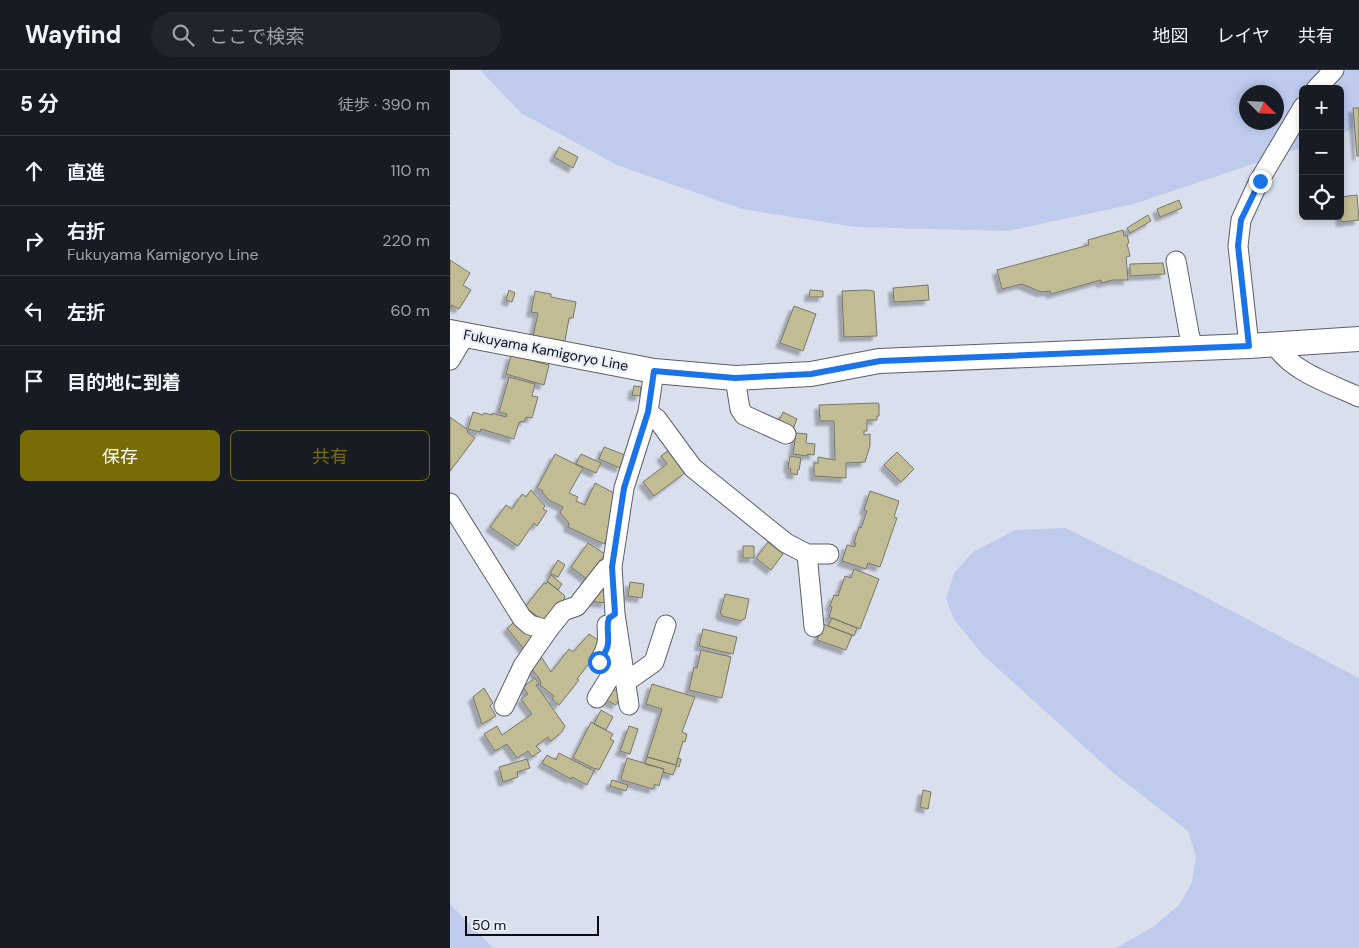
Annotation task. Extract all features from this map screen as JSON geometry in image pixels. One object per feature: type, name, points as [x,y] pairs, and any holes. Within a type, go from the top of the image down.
[{"type":"main road","name":"Fukuyama Kamigoryo Line","points":[[457,334],[654,371],[735,378],[811,374],[880,361],[1275,345],[1359,339]]},
{"type":"street","points":[[1320,85],[1334,70]]},
{"type":"street","points":[[1249,346],[1238,246],[1241,220],[1260,181],[1299,114]]},
{"type":"street","points":[[1176,261],[1188,333],[1193,348]]},
{"type":"street","points":[[450,360],[457,334]]},
{"type":"street","points":[[1275,345],[1282,356],[1312,376],[1359,397]]},
{"type":"street","points":[[629,705],[615,614],[612,567],[624,488],[648,412],[654,371]]},
{"type":"street","points":[[735,378],[740,409],[744,415],[786,434]]},
{"type":"street","points":[[648,412],[657,419],[694,468],[786,543],[807,554],[829,554]]},
{"type":"street","points":[[450,503],[522,618],[530,625],[548,630]]},
{"type":"street","points":[[807,554],[814,626]]},
{"type":"street","points":[[504,706],[523,666],[548,630],[563,611],[577,606],[606,569],[612,567]]},
{"type":"street","points":[[599,662],[608,643],[607,624],[609,618],[615,614]]},
{"type":"street","points":[[626,682],[654,662],[666,625]]},
{"type":"street","points":[[598,698],[621,659]]},
{"type":"shaded area","points":[[480,70],[1359,70],[1359,126],[1344,132],[1344,85],[1299,85],[1299,148],[1134,204],[1008,231],[856,227],[742,209],[617,165],[521,113]]},
{"type":"shaded area","points":[[1065,528],[1192,590],[1359,678],[1359,948],[1116,948],[1153,927],[1179,905],[1192,882],[1196,857],[1188,831],[1111,771],[982,654],[954,619],[946,599],[954,573],[973,552],[1015,530]]},
{"type":"shaded area","points":[[450,904],[493,948],[450,948]]},
{"type":"building","points":[[1353,108],[1359,108],[1359,156],[1357,156]]},
{"type":"building","points":[[559,147],[578,157],[573,168],[554,157]]},
{"type":"building","points":[[1357,195],[1359,220],[1341,222],[1341,220],[1344,220],[1344,197]]},
{"type":"building","points":[[1179,200],[1182,208],[1160,217],[1157,209]]},
{"type":"building","points":[[1148,215],[1151,221],[1130,233],[1127,228]]},
{"type":"building","points":[[1123,230],[1124,236],[1127,235],[1129,243],[1127,244],[1130,256],[1126,257],[1128,280],[1113,280],[1101,283],[1101,280],[1051,294],[1050,291],[1041,292],[1022,284],[1002,289],[997,270],[1089,245],[1088,240]]},
{"type":"building","points":[[450,260],[470,273],[463,285],[471,290],[459,309],[452,305],[450,309]]},
{"type":"building","points":[[1163,263],[1165,274],[1130,276],[1130,264]]},
{"type":"building","points":[[928,285],[929,300],[894,302],[893,288]]},
{"type":"building","points":[[509,290],[515,293],[512,302],[506,300]]},
{"type":"building","points":[[810,290],[823,291],[823,297],[809,297]]},
{"type":"building","points":[[535,291],[551,294],[551,297],[576,302],[573,318],[569,318],[565,341],[533,337],[538,313],[531,312]]},
{"type":"building","points":[[842,291],[874,291],[877,336],[844,337]]},
{"type":"building","points":[[794,306],[816,314],[803,351],[780,343]]},
{"type":"building","points":[[511,355],[549,365],[544,385],[506,374]]},
{"type":"building","points":[[509,377],[535,384],[532,396],[538,397],[532,418],[526,417],[524,422],[519,422],[514,439],[481,429],[480,432],[468,429],[473,412],[483,415],[484,413],[492,415],[492,413],[506,417],[507,414],[499,412]]},
{"type":"building","points":[[634,386],[641,387],[640,396],[632,395]]},
{"type":"building","points":[[879,404],[879,416],[877,416],[877,420],[867,420],[867,431],[864,431],[864,435],[870,434],[870,446],[865,462],[846,463],[846,478],[814,476],[814,463],[818,463],[818,457],[835,460],[834,421],[820,421],[819,405]]},
{"type":"building","points":[[783,412],[797,419],[793,429],[778,423]]},
{"type":"building","points":[[450,417],[468,430],[467,432],[475,438],[450,471]]},
{"type":"building","points":[[796,433],[807,434],[806,443],[815,444],[814,455],[793,454]]},
{"type":"building","points":[[604,447],[625,455],[620,468],[599,459]]},
{"type":"building","points":[[672,448],[686,472],[654,496],[643,482],[667,464],[661,456]]},
{"type":"building","points":[[897,452],[914,469],[901,482],[884,465]]},
{"type":"building","points":[[555,454],[583,468],[569,493],[578,497],[576,501],[585,505],[595,483],[618,495],[612,528],[604,544],[568,527],[569,523],[560,513],[563,507],[549,500],[543,491],[537,488]]},
{"type":"building","points":[[581,454],[601,463],[596,473],[576,464]]},
{"type":"building","points":[[790,456],[801,458],[797,475],[790,473],[791,469],[788,468]]},
{"type":"building","points":[[531,490],[545,506],[543,509],[547,511],[537,526],[534,523],[518,546],[490,527],[506,505],[512,509],[522,494],[526,497]]},
{"type":"building","points":[[870,491],[899,501],[894,517],[897,518],[880,567],[868,563],[866,569],[842,561],[847,545],[855,547],[856,543],[854,543],[859,527],[861,528],[867,511],[864,510]]},
{"type":"building","points":[[768,542],[783,554],[771,570],[756,558]]},
{"type":"building","points":[[588,543],[605,554],[587,579],[571,567]]},
{"type":"building","points":[[743,546],[754,546],[754,558],[743,558]]},
{"type":"building","points":[[558,560],[565,565],[558,577],[550,573]]},
{"type":"building","points":[[854,569],[879,579],[860,629],[829,617],[834,595],[838,596],[845,576],[851,578]]},
{"type":"building","points":[[551,575],[562,584],[558,590],[547,581]]},
{"type":"building","points":[[606,581],[606,603],[589,601]]},
{"type":"building","points":[[548,582],[565,598],[545,622],[525,607],[544,583]]},
{"type":"building","points":[[630,582],[644,584],[642,598],[628,596]]},
{"type":"building","points":[[725,594],[749,599],[745,619],[742,621],[720,614]]},
{"type":"building","points":[[832,618],[857,628],[854,636],[828,626]]},
{"type":"building","points":[[517,620],[535,640],[524,649],[507,628]]},
{"type":"building","points":[[823,624],[852,635],[846,650],[817,640]]},
{"type":"building","points":[[703,629],[737,637],[733,654],[699,646]]},
{"type":"building","points":[[589,634],[604,644],[559,705],[552,699],[554,696],[540,685],[539,678],[530,667],[542,658],[551,672],[569,649],[573,652]]},
{"type":"building","points":[[701,650],[731,657],[722,698],[689,690],[694,667],[697,668]]},
{"type":"building","points":[[535,678],[539,684],[536,685],[565,726],[562,732],[551,741],[548,737],[536,746],[541,751],[532,757],[528,751],[517,758],[507,744],[495,751],[484,734],[497,726],[502,735],[532,714],[521,699],[528,694],[523,687]]},
{"type":"building","points":[[652,684],[695,697],[682,732],[687,734],[676,765],[647,757],[662,709],[646,704]]},
{"type":"building","points":[[610,687],[622,694],[616,705],[604,699]]},
{"type":"building","points":[[484,688],[493,703],[490,706],[496,716],[482,724],[473,697]]},
{"type":"building","points":[[601,710],[613,717],[606,730],[594,724]]},
{"type":"building","points":[[591,722],[613,734],[610,739],[614,741],[599,770],[573,758]]},
{"type":"building","points":[[629,726],[638,729],[630,754],[620,751]]},
{"type":"building","points":[[559,753],[594,771],[587,785],[572,777],[571,779],[542,763],[547,755],[556,760]]},
{"type":"building","points":[[647,757],[676,765],[678,758],[681,759],[679,767],[676,766],[673,775],[663,772],[664,769],[645,764]]},
{"type":"building","points":[[627,758],[664,769],[659,786],[655,784],[653,789],[622,780]]},
{"type":"building","points":[[527,759],[530,768],[517,772],[518,777],[503,782],[499,767]]},
{"type":"building","points":[[612,780],[628,785],[626,791],[610,786]]},
{"type":"building","points":[[923,790],[931,792],[928,809],[920,807]]},
{"type":"route","points":[[599,662],[608,643],[607,624],[609,618],[615,614],[612,567],[624,488],[648,412],[654,371],[735,378],[811,374],[880,361],[1249,346],[1238,246],[1241,220],[1260,181]]}]
